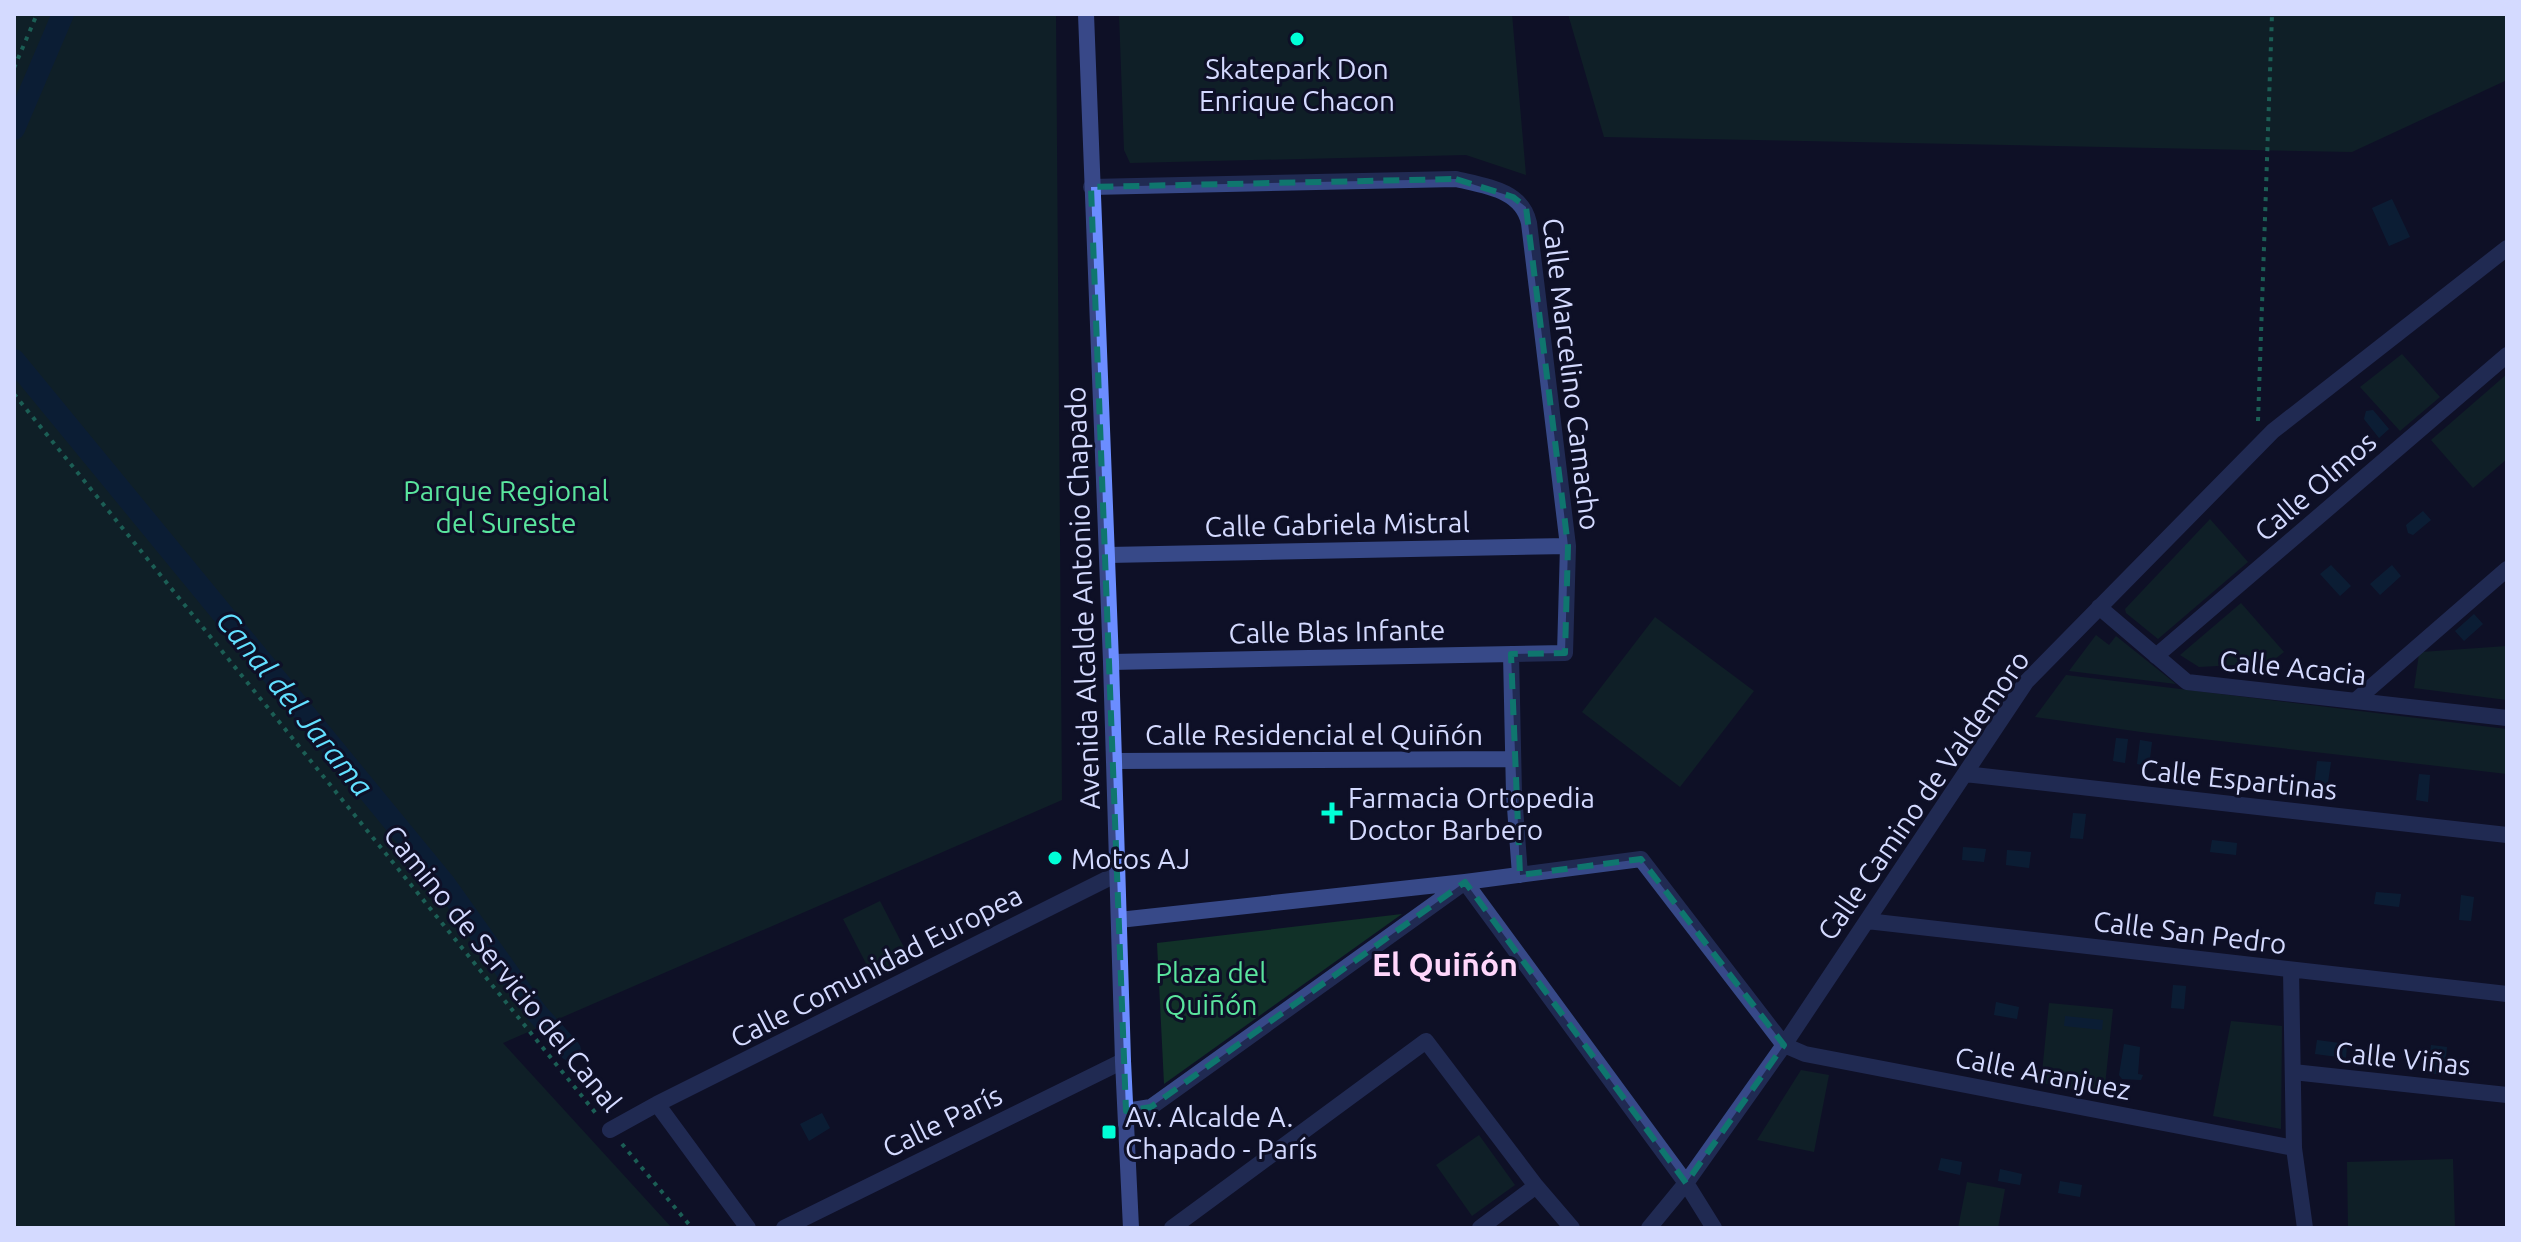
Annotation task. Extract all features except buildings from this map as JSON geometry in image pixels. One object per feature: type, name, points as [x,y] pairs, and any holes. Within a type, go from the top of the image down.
[{"type":"main road","name":"Avenida Alcalde Antonio Chapado","points":[[1086,14],[1131,1228]]},
{"type":"street","name":"Calle Marcelino Camacho","points":[[1091,187],[1456,179],[1513,197],[1526,207],[1568,546],[1565,653]]},
{"type":"street","name":"Calle Camino de Valdemoro","points":[[1649,1228],[1686,1183],[1784,1045],[2026,682],[2273,431],[2507,248]]},
{"type":"street","name":"Calle Olmos","points":[[2156,656],[2507,355]]},
{"type":"street","name":"Calle Gabriela Mistral","points":[[1108,555],[1568,546]]},
{"type":"street","points":[[2355,701],[2507,569]]},
{"type":"street","name":"Calle Acacia","points":[[2099,607],[2187,682],[2507,718]]},
{"type":"street","name":"Calle Blas Infante","points":[[1111,662],[1565,653]]},
{"type":"street","points":[[1511,654],[1520,875]]},
{"type":"street","name":"Calle Residencial el Quiñón","points":[[1115,761],[1513,759]]},
{"type":"street","name":"Calle Espartinas","points":[[1965,774],[2507,835]]},
{"type":"street","points":[[1119,920],[1465,882],[1641,859],[1784,1045]]},
{"type":"street","name":"Calle Comunidad Europea","points":[[610,1130],[1117,874]]},
{"type":"street","points":[[1126,1111],[1151,1107],[1465,882]]},
{"type":"street","points":[[1465,882],[1686,1183],[1714,1228]]},
{"type":"street","name":"Calle San Pedro","points":[[1867,921],[2507,994]]},
{"type":"street","points":[[2291,970],[2294,1148],[2305,1228]]},
{"type":"street","points":[[1172,1228],[1426,1041],[1536,1186],[1572,1228]]},
{"type":"street","name":"Calle Aranjuez","points":[[1784,1045],[1805,1054],[2294,1148]]},
{"type":"street","name":"Calle París","points":[[784,1228],[1123,1061]]},
{"type":"street","name":"Calle Viñas","points":[[2293,1072],[2507,1095]]},
{"type":"street","points":[[657,1104],[748,1228]]},
{"type":"street","points":[[1480,1228],[1536,1186]]},
{"type":"path","points":[[14,68],[37,14]]},
{"type":"path","points":[[2257,448],[2272,14]]},
{"type":"path","name":"Camino de Servicio del Canal","points":[[14,394],[199,626],[692,1228]]},
{"type":"highlighted area","points":[[1456,179],[1513,197],[1526,207],[1568,546],[1565,653],[1511,654],[1520,875],[1641,859],[1784,1045],[1686,1183],[1465,882],[1151,1107],[1126,1111],[1091,187]]},
{"type":"green space","name":"Parque Regional del Sureste","points":[[14,14],[1056,14],[1062,800],[503,1043],[672,1228],[14,1228]]},
{"type":"green space","points":[[1119,14],[1512,14],[1526,175],[1466,155],[1130,163],[1124,150]]},
{"type":"green space","points":[[1568,14],[2507,14],[2507,80],[2352,152],[1604,137]]},
{"type":"green space","points":[[2402,354],[2440,397],[2400,431],[2360,387]]},
{"type":"green space","points":[[2507,374],[2507,459],[2473,488],[2431,440]]},
{"type":"green space","points":[[2210,519],[2248,562],[2158,639],[2125,609]]},
{"type":"green space","points":[[2241,603],[2284,652],[2270,663],[2199,667],[2180,655]]},
{"type":"green space","points":[[1655,617],[1754,691],[1680,787],[1582,712]]},
{"type":"green space","points":[[2096,635],[2109,645],[2116,636],[2176,684],[2069,671]]},
{"type":"green space","points":[[2507,646],[2507,700],[2414,688],[2421,652]]},
{"type":"green space","points":[[2066,675],[2507,729],[2507,774],[2035,717]]},
{"type":"green space","points":[[880,901],[910,959],[873,977],[843,919]]},
{"type":"green space","name":"Plaza del Quiñón","points":[[1402,914],[1164,1084],[1157,943]]},
{"type":"green space","points":[[2049,1003],[2113,1009],[2104,1095],[2041,1083]]},
{"type":"green space","points":[[2231,1021],[2282,1026],[2281,1129],[2213,1116]]},
{"type":"green space","points":[[1801,1070],[1829,1075],[1814,1152],[1757,1140]]},
{"type":"green space","points":[[1479,1135],[1515,1185],[1472,1216],[1436,1165]]},
{"type":"green space","points":[[2453,1159],[2455,1228],[2348,1228],[2347,1162]]},
{"type":"green space","points":[[1967,1182],[2005,1189],[1998,1228],[1958,1228]]},
{"type":"water","points":[[2392,199],[2410,237],[2389,246],[2372,208]]},
{"type":"water","points":[[2373,410],[2389,429],[2379,438],[2364,419],[2366,411]]},
{"type":"water","points":[[2423,511],[2431,520],[2413,535],[2408,533],[2406,525]]},
{"type":"water","points":[[2331,565],[2351,586],[2340,596],[2320,574]]},
{"type":"water","points":[[2392,565],[2401,576],[2380,595],[2370,584]]},
{"type":"water","points":[[2474,614],[2483,624],[2464,641],[2455,631]]},
{"type":"water","points":[[2116,738],[2128,739],[2125,763],[2113,761]]},
{"type":"water","points":[[2140,740],[2152,742],[2149,766],[2137,764]]},
{"type":"water","points":[[2317,761],[2331,762],[2327,789],[2314,788]]},
{"type":"water","points":[[2419,774],[2430,775],[2428,802],[2416,800]]},
{"type":"water","points":[[2073,813],[2086,814],[2083,839],[2070,838]]},
{"type":"water","points":[[2212,840],[2237,843],[2236,855],[2210,852]]},
{"type":"water","points":[[1963,847],[1986,849],[1984,862],[1962,860]]},
{"type":"water","points":[[2007,850],[2031,852],[2029,868],[2006,865]]},
{"type":"water","points":[[2376,892],[2401,894],[2399,907],[2374,904]]},
{"type":"water","points":[[2461,895],[2474,897],[2471,921],[2459,920]]},
{"type":"water","points":[[2173,985],[2186,986],[2184,1009],[2171,1008]]},
{"type":"water","points":[[1996,1002],[2019,1007],[2017,1019],[1994,1015]]},
{"type":"water","points":[[2065,1016],[2103,1020],[2102,1030],[2064,1026]]},
{"type":"water","points":[[2317,1040],[2347,1044],[2346,1058],[2315,1054]]},
{"type":"water","points":[[2124,1044],[2140,1047],[2138,1074],[2143,1075],[2141,1080],[2122,1079],[2119,1075]]},
{"type":"water","points":[[2431,1045],[2447,1047],[2444,1075],[2428,1073]]},
{"type":"water","points":[[822,1113],[830,1128],[809,1141],[800,1124]]},
{"type":"water","points":[[1941,1158],[1962,1162],[1960,1175],[1938,1170]]},
{"type":"water","points":[[2000,1169],[2022,1174],[2020,1185],[1998,1181]]},
{"type":"water","points":[[2060,1181],[2082,1185],[2080,1197],[2058,1193]]},
{"type":"waterway","name":"Canal del Jarama","points":[[14,129],[63,14]]},
{"type":"waterway","name":"Canal del Jarama","points":[[14,360],[444,883],[536,1012],[570,1050]]},
{"type":"place","name":"Skatepark Don Enrique Chacon","points":[[1297,39]]},
{"type":"place","name":"Farmacia Ortopedia Doctor Barbero","points":[[1332,813]]},
{"type":"place","name":"Motos AJ","points":[[1055,858]]},
{"type":"place","name":"Av. Alcalde A. Chapado - París","points":[[1109,1132]]},
{"type":"district","name":"El Quiñón","points":[[1445,964]]}]
